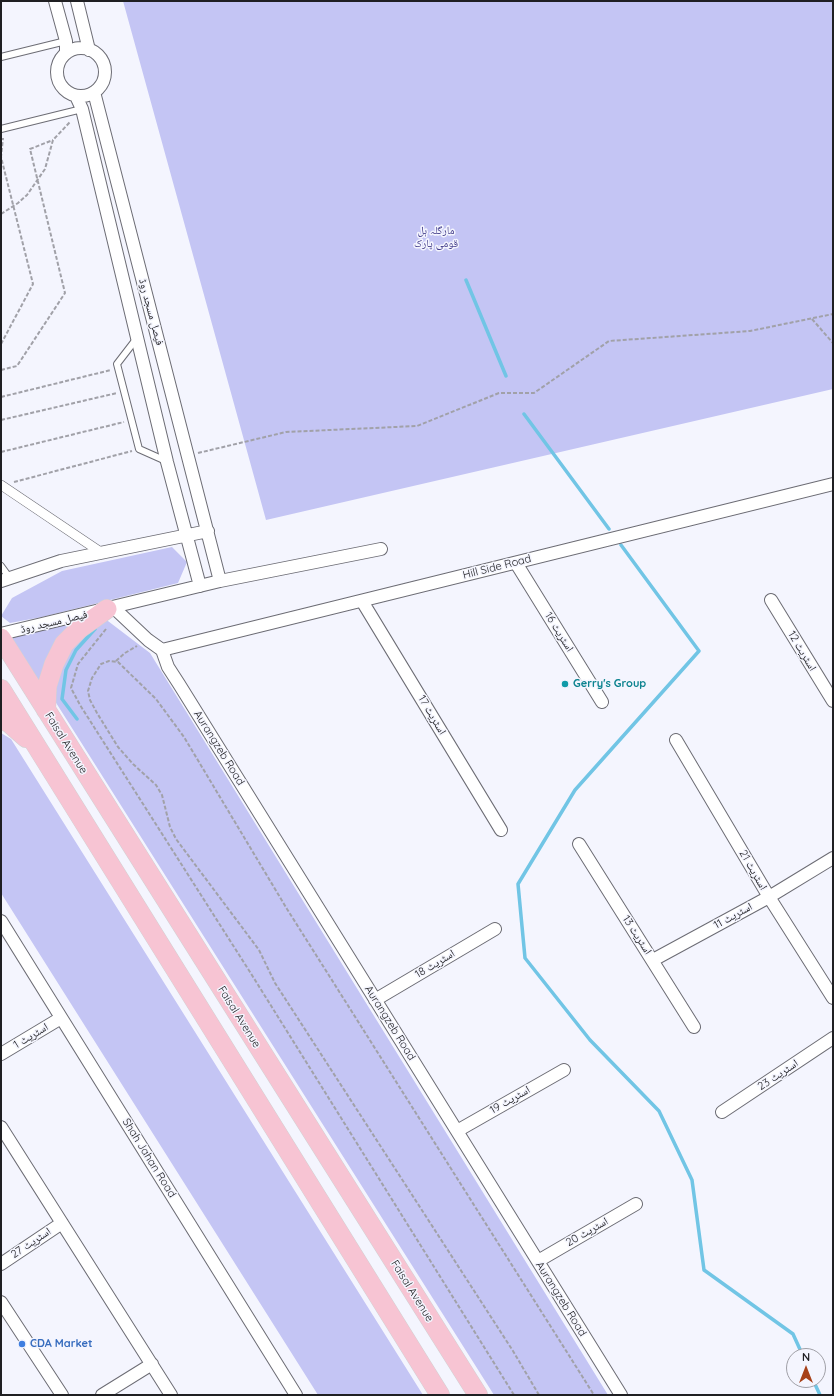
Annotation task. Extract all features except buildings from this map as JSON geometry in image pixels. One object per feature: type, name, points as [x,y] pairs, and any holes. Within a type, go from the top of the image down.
[{"type":"main road","points":[[46,710],[47,686],[54,664],[64,644],[79,629],[111,608]]},
{"type":"main road","name":"Faisal Avenue","points":[[1,638],[478,1395]]},
{"type":"main road","points":[[1,689],[440,1395]]},
{"type":"main road","points":[[1,719],[9,723],[39,750]]},
{"type":"street","points":[[55,1],[66,47],[89,50],[101,59],[105,73],[103,80],[94,92],[82,96],[76,96]]},
{"type":"street","points":[[77,1],[89,50]]},
{"type":"street","name":"فیصل مسجد روڈ","points":[[66,47],[59,62],[56,74],[62,88],[76,96],[82,109],[137,338],[200,586]]},
{"type":"street","name":"فیصل مسجد روڈ","points":[[94,92],[189,455],[220,581]]},
{"type":"street","name":"Hill Side Road","points":[[162,650],[833,484]]},
{"type":"street","points":[[1,485],[102,553]]},
{"type":"street","points":[[5,579],[61,562],[208,531]]},
{"type":"street","name":"فیصل مسجد روڈ","points":[[1,634],[220,581],[381,549]]},
{"type":"street","name":"اسٹریٹ 16","points":[[516,563],[602,702]]},
{"type":"street","name":"اسٹریٹ 12","points":[[772,600],[833,701]]},
{"type":"street","name":"اسٹریٹ 17","points":[[362,601],[501,830]]},
{"type":"street","points":[[111,608],[162,650]]},
{"type":"street","name":"Aurangzeb Road","points":[[162,650],[168,667],[621,1395]]},
{"type":"street","name":"اسٹریٹ 21","points":[[676,740],[768,897],[833,998]]},
{"type":"street","name":"اسٹریٹ 13","points":[[579,844],[694,1027]]},
{"type":"street","name":"اسٹریٹ 11","points":[[653,960],[768,897],[833,858]]},
{"type":"street","name":"Shah Jahan Road","points":[[1,921],[296,1395]]},
{"type":"street","name":"اسٹریٹ 18","points":[[375,1000],[495,929]]},
{"type":"street","name":"اسٹریٹ 1","points":[[1,1054],[61,1018]]},
{"type":"street","name":"اسٹریٹ 23","points":[[722,1112],[833,1038]]},
{"type":"street","name":"اسٹریٹ 19","points":[[457,1131],[564,1070]]},
{"type":"street","points":[[1,1127],[171,1395]]},
{"type":"street","name":"اسٹریٹ 20","points":[[538,1261],[636,1204]]},
{"type":"street","name":"اسٹریٹ 27","points":[[1,1264],[62,1223]]},
{"type":"street","points":[[1,1302],[62,1395]]},
{"type":"street","points":[[102,1395],[152,1364]]},
{"type":"lane","points":[[1,57],[66,47]]},
{"type":"lane","points":[[2,128],[82,109]]},
{"type":"lane","name":"فیصل مسجد روڈ","points":[[118,369],[117,364],[137,338]]},
{"type":"lane","points":[[118,369],[139,449],[168,462]]},
{"type":"lane","points":[[1,566],[5,579]]},
{"type":"path","points":[[1,370],[17,366],[65,293],[30,150],[53,140],[82,109]]},
{"type":"path","points":[[1,344],[33,284],[1,157],[2,128]]},
{"type":"path","points":[[1,214],[27,194],[45,169],[53,140]]},
{"type":"path","points":[[189,455],[286,432],[416,426],[499,393],[534,393],[609,341],[750,331],[833,314]]},
{"type":"path","points":[[812,318],[833,343]]},
{"type":"path","points":[[1,397],[118,369]]},
{"type":"path","points":[[1,420],[124,391]]},
{"type":"path","points":[[1,452],[131,420]]},
{"type":"path","points":[[1,485],[139,449]]},
{"type":"path","points":[[127,620],[109,626],[91,646],[78,664],[72,688],[80,705],[250,972],[514,1395]]},
{"type":"path","points":[[148,640],[125,653],[116,661],[105,662],[97,669],[88,687],[90,700],[118,747],[133,764],[156,785],[162,795],[170,827],[176,839],[259,950],[275,983],[505,1338],[540,1395]]},
{"type":"path","points":[[116,661],[132,674],[156,699],[184,737],[287,909],[594,1395]]},
{"type":"green space","name":"مارگلہ ہل قومی پارک","points":[[123,1],[833,1],[833,389],[266,520]]},
{"type":"green space","points":[[172,547],[187,562],[178,583],[42,617],[10,623],[1,616],[12,598],[62,571]]},
{"type":"green space","points":[[104,618],[150,653],[608,1395],[494,1395],[53,698],[60,665],[74,643]]},
{"type":"green space","points":[[78,622],[41,684],[11,638]]},
{"type":"green space","points":[[1,733],[11,739],[423,1395],[318,1395],[1,893]]},
{"type":"waterway","points":[[466,280],[506,376]]},
{"type":"waterway","points":[[524,414],[609,529]]},
{"type":"waterway","points":[[621,545],[699,651],[575,790],[518,884],[525,958],[590,1040],[659,1111],[692,1180],[704,1270],[793,1334],[799,1348]]},
{"type":"waterway","points":[[77,719],[62,699],[66,670],[76,650],[95,629]]},
{"type":"waterway","points":[[817,1388],[820,1395]]},
{"type":"place","name":"Gerry's Group","points":[[565,684]]},
{"type":"place","name":"CDA Market","points":[[22,1344]]}]
